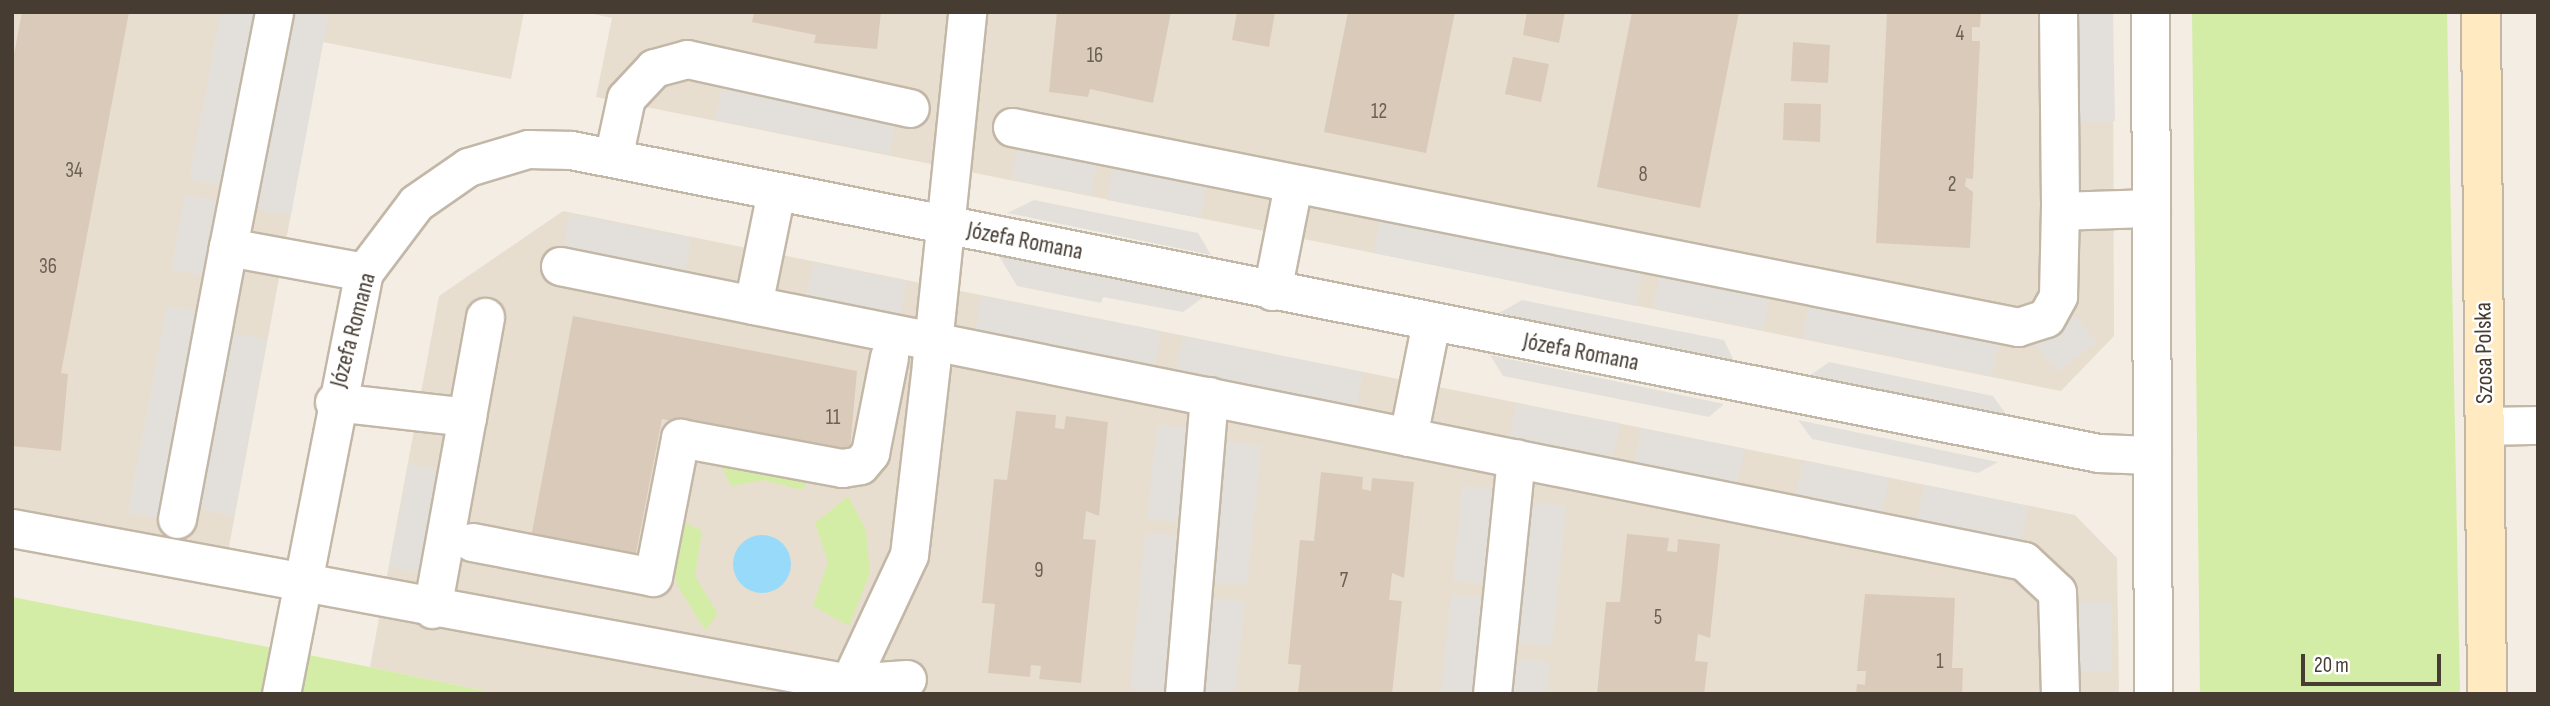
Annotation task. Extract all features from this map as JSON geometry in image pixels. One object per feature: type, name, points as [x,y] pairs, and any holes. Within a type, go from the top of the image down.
[{"type":"street","points":[[177,519],[274,12]]},
{"type":"street","points":[[849,683],[909,555],[967,12]]},
{"type":"street","points":[[1012,127],[2018,327],[2046,318],[2058,296],[2058,12]]},
{"type":"street","points":[[2150,12],[2153,694]]},
{"type":"street","name":"Szosa Polska","points":[[2481,12],[2487,694]]},
{"type":"street","points":[[613,158],[626,98],[654,68],[687,59],[910,108]]},
{"type":"street","name":"Józefa Romana","points":[[281,694],[334,402],[364,272],[416,204],[468,167],[528,149],[613,158],[2098,453],[2152,455]]},
{"type":"street","points":[[1272,291],[1293,185]]},
{"type":"street","points":[[752,305],[776,192]]},
{"type":"street","points":[[2060,211],[2151,208]]},
{"type":"street","points":[[228,247],[364,272]]},
{"type":"street","points":[[560,266],[752,305],[932,353],[1209,396],[2024,561],[2057,592],[2060,694]]},
{"type":"street","points":[[448,602],[467,417],[485,317]]},
{"type":"street","points":[[1408,437],[1431,322]]},
{"type":"street","points":[[472,542],[653,577],[680,438],[842,468],[860,465],[870,453],[887,356],[932,353]]},
{"type":"street","points":[[1184,694],[1209,396]]},
{"type":"street","points":[[334,402],[467,417]]},
{"type":"street","points":[[2485,426],[2538,425]]},
{"type":"street","points":[[1492,694],[1516,458]]},
{"type":"street","points":[[12,528],[301,585],[448,602],[849,683],[907,679]]},
{"type":"shaded area","points":[[12,12],[524,12],[511,79],[323,42],[228,552],[12,510]]},
{"type":"shaded area","points":[[221,12],[329,12],[291,215],[257,209],[234,333],[267,340],[234,516],[200,509],[196,526],[128,513],[167,306],[200,312],[207,276],[171,269],[185,195],[220,202],[223,186],[189,180]]},
{"type":"shaded area","points":[[584,12],[952,12],[936,165],[596,97],[612,18]]},
{"type":"shaded area","points":[[987,12],[2113,12],[2114,336],[2061,391],[970,172]]},
{"type":"shaded area","points":[[2077,12],[2113,12],[2115,121],[2079,122]]},
{"type":"shaded area","points":[[722,87],[896,120],[889,154],[715,120]]},
{"type":"shaded area","points":[[1018,146],[1097,163],[1091,195],[1012,179]]},
{"type":"shaded area","points":[[1114,165],[1207,184],[1200,218],[1107,200]]},
{"type":"shaded area","points":[[1034,200],[1198,233],[1211,255],[1007,213]]},
{"type":"shaded area","points":[[563,211],[2075,515],[2117,558],[2119,694],[500,694],[370,667],[439,296]]},
{"type":"shaded area","points":[[570,214],[691,238],[685,272],[563,248]]},
{"type":"shaded area","points":[[1380,219],[1643,271],[1636,306],[1373,253]]},
{"type":"shaded area","points":[[999,256],[1204,297],[1183,312],[1103,297],[1101,303],[1017,286]]},
{"type":"shaded area","points":[[814,263],[907,281],[900,316],[806,296]]},
{"type":"shaded area","points":[[1660,274],[1770,295],[1763,330],[1653,308]]},
{"type":"shaded area","points":[[981,296],[1161,331],[1155,366],[975,332]]},
{"type":"shaded area","points":[[1522,300],[1724,340],[1735,363],[1499,313]]},
{"type":"shaded area","points":[[1809,305],[1999,341],[1992,376],[1802,338]]},
{"type":"shaded area","points":[[2074,314],[2096,342],[2057,372],[2035,345]]},
{"type":"shaded area","points":[[1183,336],[1363,372],[1356,407],[1176,371]]},
{"type":"shaded area","points":[[1490,355],[1724,404],[1709,417],[1503,376]]},
{"type":"shaded area","points":[[1829,362],[1993,396],[2008,417],[1808,377]]},
{"type":"shaded area","points":[[1516,404],[1620,423],[1613,458],[1509,438]]},
{"type":"shaded area","points":[[1798,420],[1998,462],[1978,473],[1812,439]]},
{"type":"shaded area","points":[[1157,425],[1192,429],[1182,523],[1147,519]]},
{"type":"shaded area","points":[[1641,428],[1745,449],[1737,483],[1634,462]]},
{"type":"shaded area","points":[[1226,442],[1261,446],[1247,585],[1212,582]]},
{"type":"shaded area","points":[[1803,460],[1889,478],[1882,512],[1796,495]]},
{"type":"shaded area","points":[[409,464],[444,471],[423,573],[389,567]]},
{"type":"shaded area","points":[[1924,485],[2028,506],[2021,540],[1917,520]]},
{"type":"shaded area","points":[[1462,486],[1497,489],[1487,584],[1453,581]]},
{"type":"shaded area","points":[[1531,503],[1566,506],[1552,646],[1517,642]]},
{"type":"shaded area","points":[[1145,533],[1181,536],[1165,693],[1130,689]]},
{"type":"shaded area","points":[[1451,594],[1486,598],[1476,694],[1441,694]]},
{"type":"shaded area","points":[[1210,598],[1245,602],[1235,694],[1200,694]]},
{"type":"shaded area","points":[[2077,602],[2112,602],[2112,672],[2077,672]]},
{"type":"shaded area","points":[[1516,659],[1550,663],[1547,694],[1512,694]]},
{"type":"green space","points":[[2192,12],[2447,12],[2460,694],[2200,694]]},
{"type":"green space","points":[[736,463],[811,473],[802,490],[763,480],[731,486],[722,467]]},
{"type":"green space","points":[[848,496],[866,530],[870,573],[849,626],[813,606],[828,562],[815,523]]},
{"type":"green space","points":[[684,522],[702,531],[695,576],[718,614],[705,630],[677,585],[674,558]]},
{"type":"green space","points":[[12,597],[370,667],[500,694],[12,694]]},
{"type":"water","points":[[762,535],[773,537],[786,548],[791,564],[789,575],[778,588],[762,593],[751,591],[738,580],[733,564],[735,553],[746,540]]},
{"type":"building","points":[[22,12],[129,12],[61,373],[68,374],[61,451],[12,446],[12,65]]},
{"type":"building","points":[[754,12],[881,12],[877,49],[814,43],[816,35],[752,22]]},
{"type":"building","points":[[1057,12],[1171,12],[1153,103],[1090,89],[1088,97],[1049,92]]},
{"type":"building","points":[[1237,12],[1275,12],[1269,47],[1232,40]]},
{"type":"building","points":[[1348,12],[1455,12],[1426,153],[1324,132]]},
{"type":"building","points":[[1527,12],[1565,12],[1559,43],[1523,35]]},
{"type":"building","points":[[1632,12],[1739,12],[1700,208],[1597,187]]},
{"type":"building","points":[[1887,12],[1981,12],[1980,27],[1972,27],[1972,41],[1980,41],[1973,179],[1966,178],[1965,186],[1973,192],[1970,248],[1876,243]]},
{"type":"building","points":[[1793,42],[1830,45],[1828,83],[1791,81]]},
{"type":"building","points":[[1513,57],[1549,64],[1541,102],[1505,94]]},
{"type":"building","points":[[1784,103],[1821,104],[1820,142],[1783,140]]},
{"type":"building","points":[[573,316],[857,371],[849,460],[662,419],[633,568],[529,548]]},
{"type":"building","points":[[1016,411],[1056,415],[1055,428],[1064,429],[1066,416],[1108,422],[1099,516],[1086,511],[1083,539],[1096,540],[1081,683],[1039,679],[1041,666],[1031,665],[1030,677],[988,673],[995,604],[982,603],[994,479],[1007,480]]},
{"type":"building","points":[[1321,472],[1363,477],[1362,489],[1371,491],[1372,478],[1414,482],[1404,578],[1392,573],[1389,600],[1402,601],[1392,694],[1298,694],[1301,665],[1288,664],[1300,540],[1314,541]]},
{"type":"building","points":[[1627,534],[1669,538],[1667,551],[1677,552],[1678,539],[1720,544],[1710,638],[1698,634],[1695,661],[1708,662],[1704,694],[1597,694],[1606,602],[1620,602]]},
{"type":"building","points":[[1865,594],[1955,598],[1952,668],[1963,668],[1962,694],[1856,694],[1857,684],[1865,685],[1866,671],[1857,671]]}]
